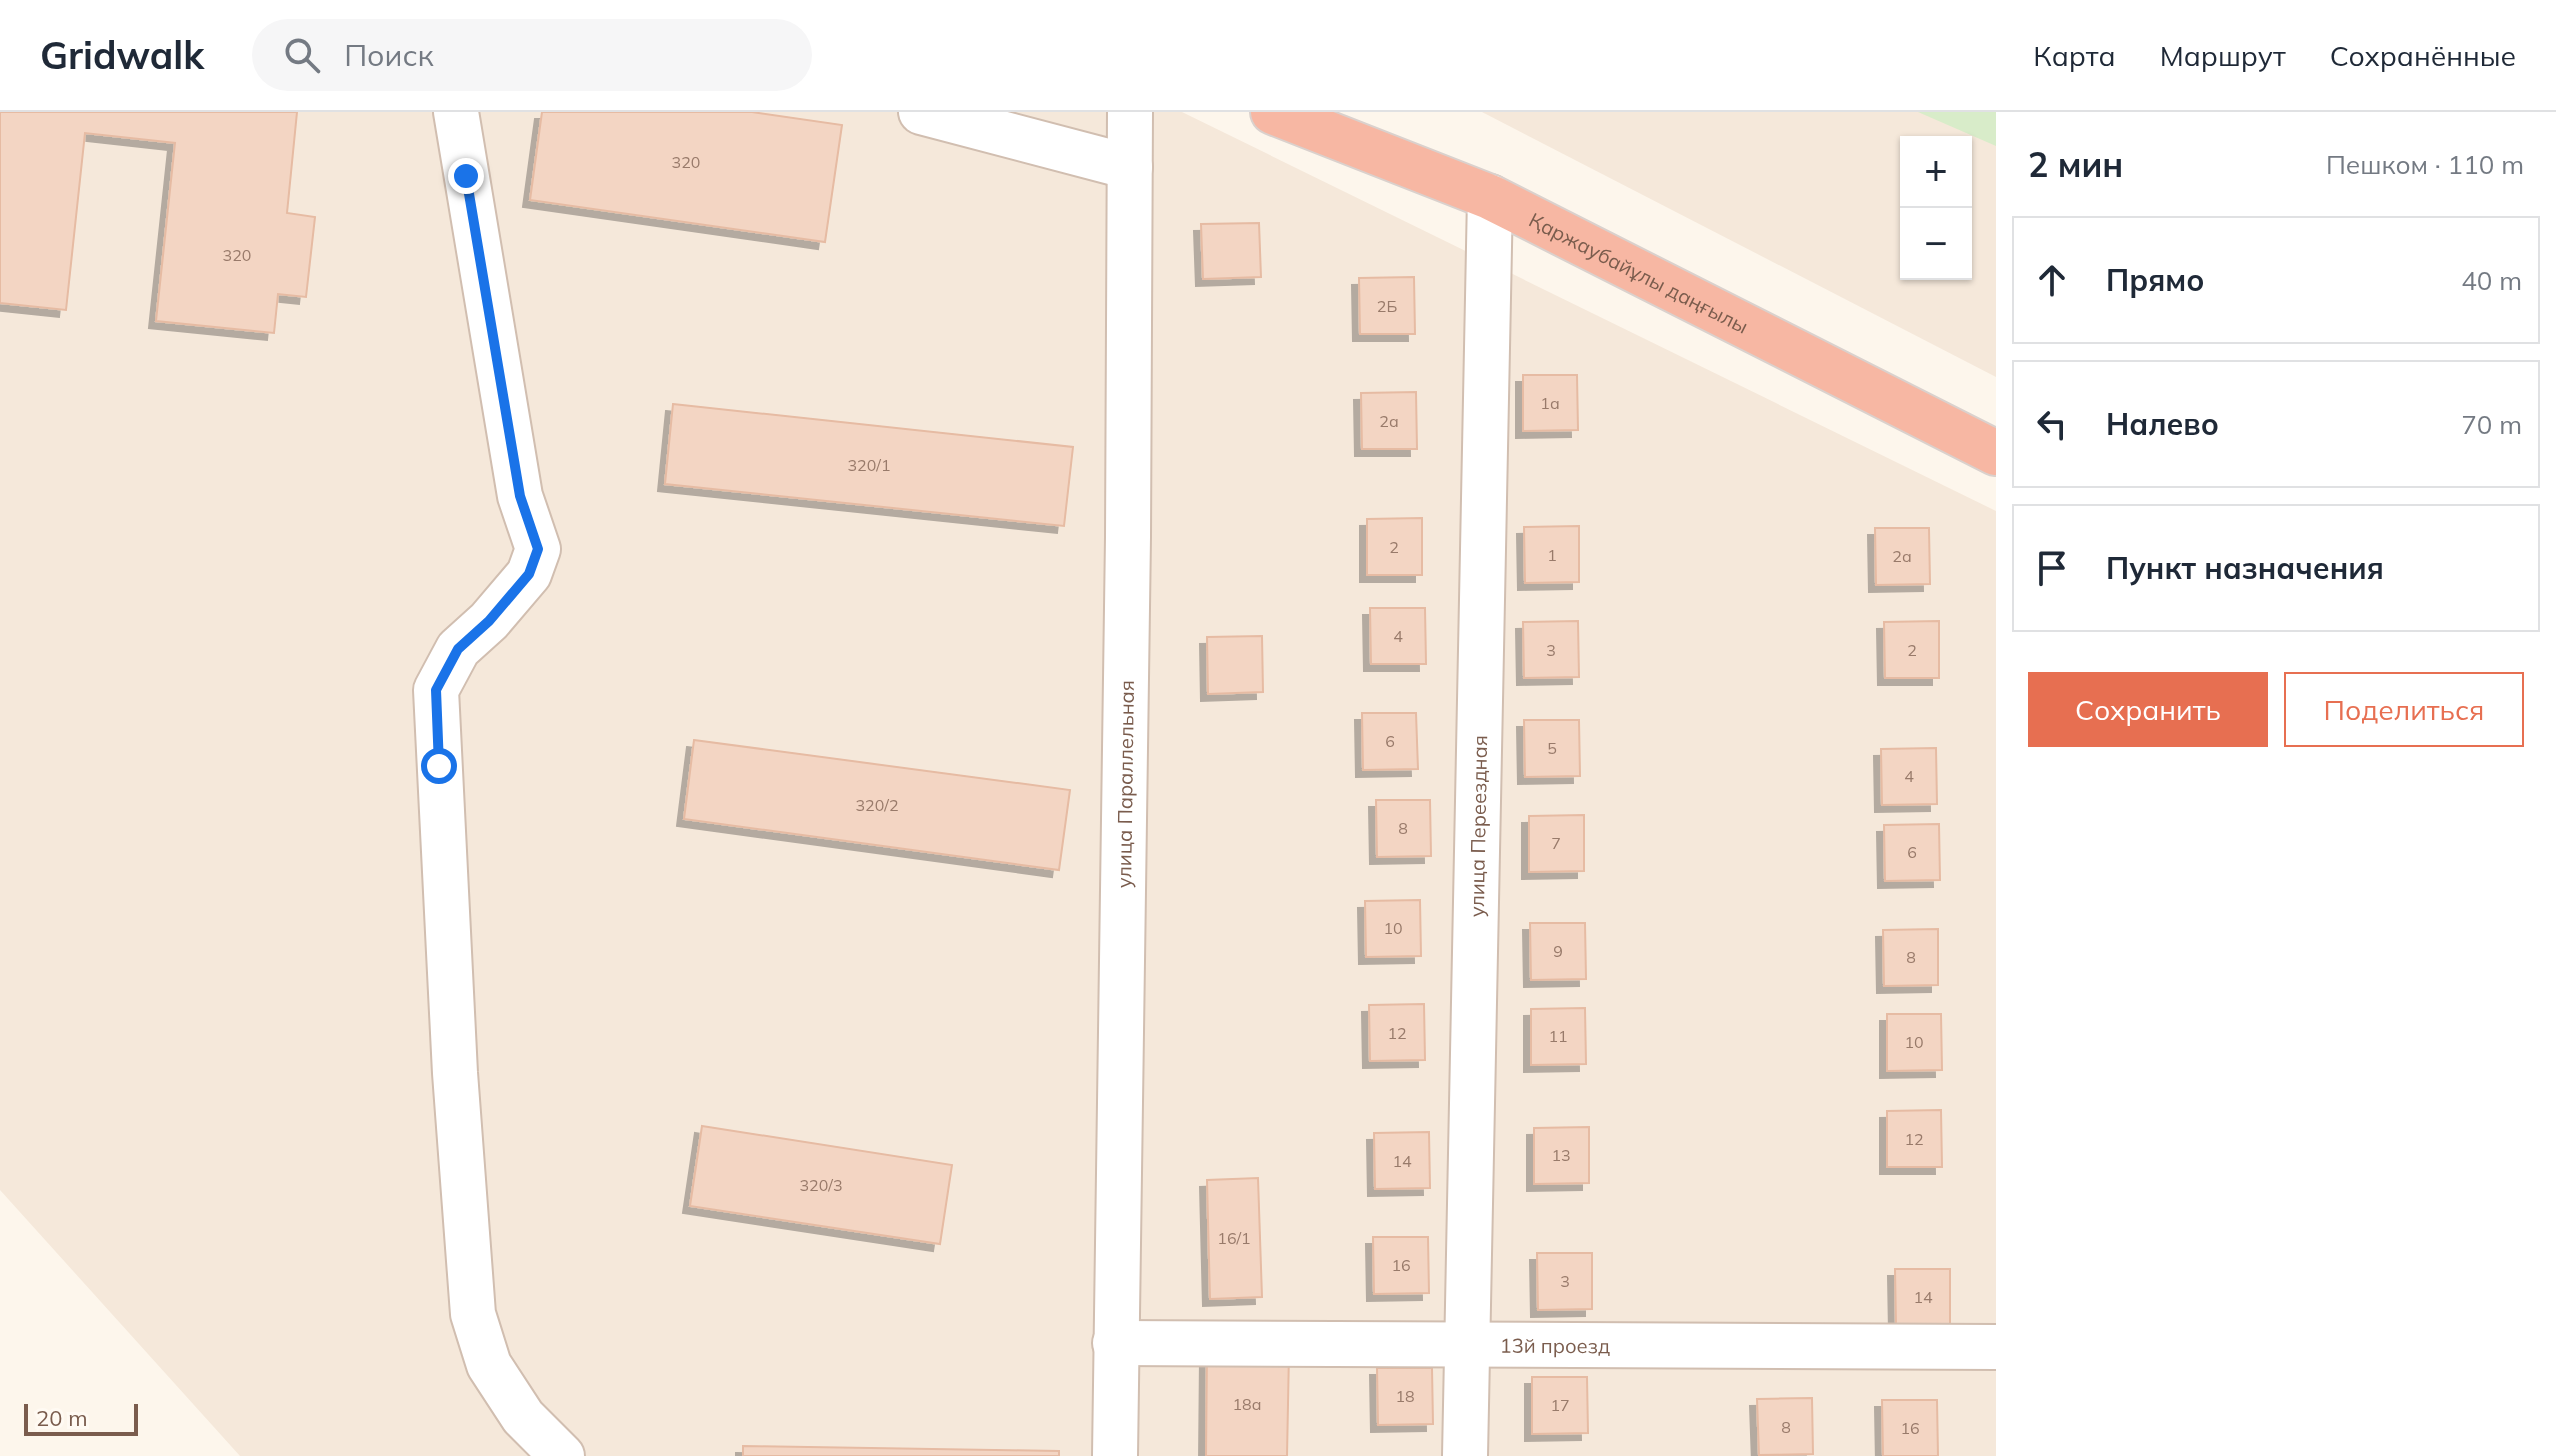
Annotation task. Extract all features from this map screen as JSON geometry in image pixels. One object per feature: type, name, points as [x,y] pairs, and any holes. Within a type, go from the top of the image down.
[{"type":"highway","name":"Қаржаубайұлы даңғылы","points":[[1273,112],[1490,197],[1996,453]]},
{"type":"street","points":[[456,112],[520,496],[538,549],[529,574],[489,621],[458,649],[436,690],[455,1073],[473,1314],[489,1365],[523,1417],[562,1456]]},
{"type":"street","points":[[921,112],[1130,167]]},
{"type":"street","name":"улица Параллельная","points":[[1115,1456],[1128,537],[1130,112]]},
{"type":"street","name":"улица Переездная","points":[[1465,1456],[1490,197]]},
{"type":"street","name":"13й проезд","points":[[1115,1343],[1466,1342],[1996,1347]]},
{"type":"shaded area","points":[[0,112],[1182,112],[1996,511],[1996,1456],[240,1456],[0,1190]]},
{"type":"shaded area","points":[[1482,112],[1996,112],[1996,377]]},
{"type":"green space","points":[[1918,112],[1996,112],[1996,146]]},
{"type":"building","points":[[0,112],[297,112],[287,213],[315,217],[306,297],[278,294],[274,333],[156,321],[175,143],[85,133],[66,310],[0,303]]},
{"type":"building","points":[[542,112],[752,112],[842,125],[825,242],[530,200]]},
{"type":"building","points":[[1259,223],[1261,277],[1203,279],[1201,224]]},
{"type":"building","points":[[1414,277],[1415,334],[1360,334],[1359,278]]},
{"type":"building","points":[[1523,375],[1577,375],[1578,430],[1523,431]]},
{"type":"building","points":[[1416,392],[1417,449],[1362,449],[1361,393]]},
{"type":"building","points":[[673,404],[1073,447],[1064,526],[665,484]]},
{"type":"building","points":[[1422,518],[1422,575],[1367,575],[1367,519]]},
{"type":"building","points":[[1579,526],[1579,582],[1525,583],[1524,527]]},
{"type":"building","points":[[1875,528],[1929,528],[1930,584],[1876,585]]},
{"type":"building","points":[[1370,608],[1425,608],[1426,664],[1371,664]]},
{"type":"building","points":[[1578,621],[1579,677],[1524,678],[1523,622]]},
{"type":"building","points":[[1939,621],[1939,678],[1885,678],[1884,622]]},
{"type":"building","points":[[1262,636],[1263,692],[1208,694],[1207,637]]},
{"type":"building","points":[[1362,713],[1416,713],[1418,769],[1363,770]]},
{"type":"building","points":[[1524,720],[1579,720],[1580,776],[1525,777]]},
{"type":"building","points":[[694,740],[1070,790],[1059,870],[684,819]]},
{"type":"building","points":[[1936,748],[1937,804],[1882,805],[1881,749]]},
{"type":"building","points":[[1376,800],[1430,800],[1431,856],[1377,857]]},
{"type":"building","points":[[1584,815],[1584,871],[1529,872],[1529,816]]},
{"type":"building","points":[[1939,824],[1940,880],[1885,881],[1884,825]]},
{"type":"building","points":[[1420,900],[1421,956],[1366,957],[1365,901]]},
{"type":"building","points":[[1530,923],[1585,923],[1586,979],[1531,980]]},
{"type":"building","points":[[1938,929],[1938,985],[1884,986],[1883,930]]},
{"type":"building","points":[[1424,1004],[1425,1060],[1370,1061],[1369,1005]]},
{"type":"building","points":[[1585,1008],[1586,1064],[1531,1065],[1531,1009]]},
{"type":"building","points":[[1887,1014],[1941,1014],[1942,1070],[1887,1071]]},
{"type":"building","points":[[1941,1110],[1942,1167],[1887,1167],[1887,1111]]},
{"type":"building","points":[[702,1126],[952,1165],[940,1244],[690,1206]]},
{"type":"building","points":[[1589,1127],[1589,1183],[1534,1184],[1534,1128]]},
{"type":"building","points":[[1429,1132],[1430,1188],[1375,1189],[1374,1133]]},
{"type":"building","points":[[1258,1178],[1262,1297],[1210,1299],[1207,1180]]},
{"type":"building","points":[[1373,1237],[1428,1237],[1429,1293],[1374,1294]]},
{"type":"building","points":[[1537,1253],[1592,1253],[1592,1309],[1538,1310]]},
{"type":"building","points":[[1895,1269],[1950,1269],[1950,1325],[1896,1325]]},
{"type":"building","points":[[1207,1351],[1289,1352],[1287,1456],[1206,1456]]},
{"type":"building","points":[[1377,1368],[1432,1368],[1433,1424],[1378,1425]]},
{"type":"building","points":[[1532,1377],[1587,1377],[1588,1433],[1532,1434]]},
{"type":"building","points":[[1812,1398],[1813,1454],[1759,1455],[1757,1399]]},
{"type":"building","points":[[1882,1400],[1937,1400],[1938,1456],[1883,1456]]},
{"type":"building","points":[[743,1446],[1059,1451],[1059,1456],[743,1456]]},
{"type":"route","points":[[439,766],[436,690],[458,649],[489,621],[529,574],[538,549],[520,496],[466,176]]}]
